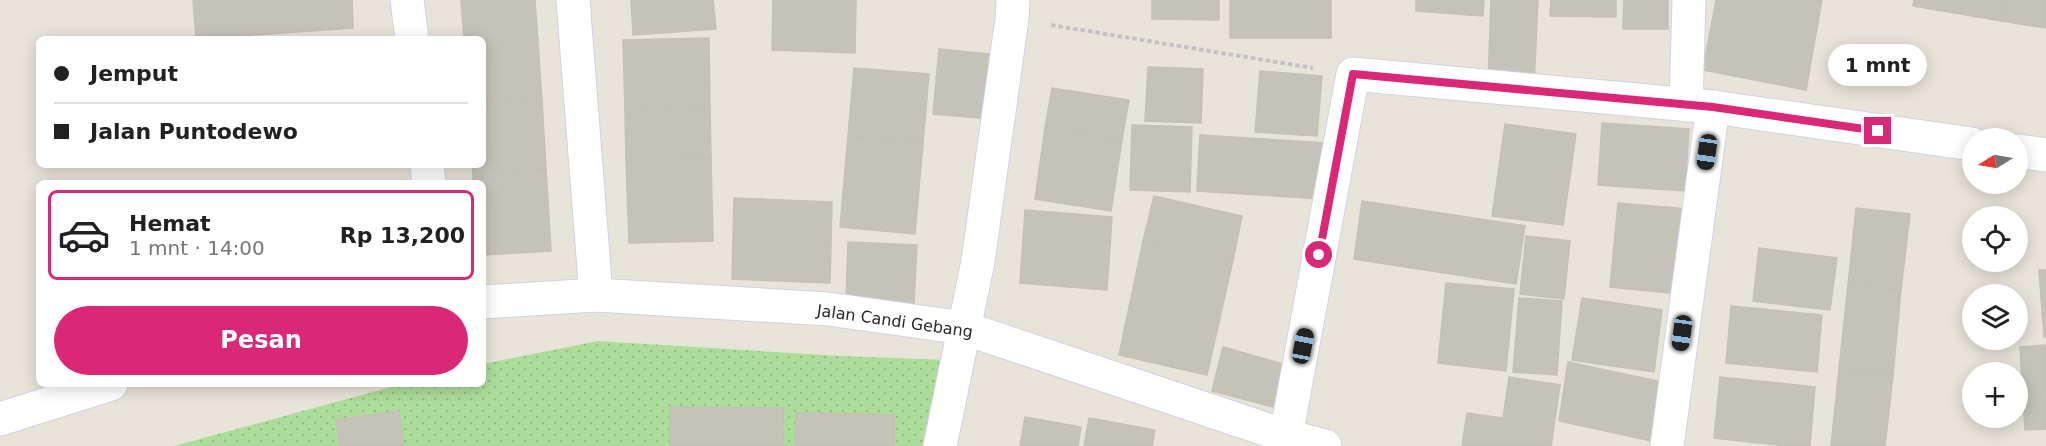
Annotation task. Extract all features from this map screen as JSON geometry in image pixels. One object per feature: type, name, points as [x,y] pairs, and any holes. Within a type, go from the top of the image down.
[{"type":"street","points":[[407,0],[412,36]]},
{"type":"street","points":[[573,0],[596,295]]},
{"type":"street","points":[[1667,446],[1699,106],[1689,0]]},
{"type":"street","points":[[940,446],[978,261],[1013,9]]},
{"type":"street","points":[[1286,436],[1353,74],[1699,106],[1962,143]]},
{"type":"street","points":[[2028,152],[2046,155]]},
{"type":"street","name":"Jalan Candi Gebang","points":[[486,302],[596,295],[828,309],[964,328],[1286,436],[1325,446]]},
{"type":"street","points":[[0,419],[101,387]]},
{"type":"path","points":[[1013,9],[1353,74]]},
{"type":"green space","points":[[598,341],[840,356],[948,360],[941,446],[174,446],[391,387],[486,387],[486,363]]},
{"type":"building","points":[[193,0],[352,0],[353,28],[239,36],[196,36]]},
{"type":"building","points":[[461,0],[535,0],[542,100],[486,104],[486,36],[464,36]]},
{"type":"building","points":[[631,0],[713,0],[716,29],[633,35]]},
{"type":"building","points":[[773,0],[856,0],[855,53],[772,50]]},
{"type":"building","points":[[1152,0],[1219,0],[1219,20],[1152,19]]},
{"type":"building","points":[[1230,0],[1331,0],[1331,38],[1230,38]]},
{"type":"building","points":[[1416,0],[1484,0],[1483,16],[1416,11]]},
{"type":"building","points":[[1491,0],[1538,0],[1534,86],[1488,84]]},
{"type":"building","points":[[1551,0],[1616,0],[1616,17],[1550,16]]},
{"type":"building","points":[[1624,0],[1668,0],[1668,29],[1623,29]]},
{"type":"building","points":[[1716,0],[1822,0],[1806,90],[1703,70]]},
{"type":"building","points":[[1914,0],[2005,0],[2001,21],[1913,6]]},
{"type":"building","points":[[2005,0],[2046,0],[2046,28],[2001,21]]},
{"type":"building","points":[[709,38],[710,107],[625,110],[623,40]]},
{"type":"building","points":[[939,49],[998,55],[991,119],[933,114]]},
{"type":"building","points":[[1148,67],[1203,69],[1201,123],[1145,121]]},
{"type":"building","points":[[854,68],[929,74],[923,143],[848,136]]},
{"type":"building","points":[[1260,71],[1322,76],[1317,136],[1255,132]]},
{"type":"building","points":[[1052,88],[1129,100],[1122,140],[1045,128]]},
{"type":"building","points":[[542,100],[546,169],[473,173],[472,168],[486,168],[486,104]]},
{"type":"building","points":[[710,107],[711,158],[626,160],[625,110]]},
{"type":"building","points":[[1602,123],[1689,129],[1685,191],[1598,185]]},
{"type":"building","points":[[1505,124],[1576,134],[1563,225],[1492,216]]},
{"type":"building","points":[[1132,125],[1192,127],[1190,192],[1130,190]]},
{"type":"building","points":[[1045,128],[1122,140],[1111,211],[1035,199]]},
{"type":"building","points":[[1200,135],[1326,143],[1323,199],[1197,191]]},
{"type":"building","points":[[848,136],[923,143],[915,234],[840,227]]},
{"type":"building","points":[[711,158],[713,241],[629,243],[626,160]]},
{"type":"building","points":[[546,169],[551,251],[486,255],[486,180],[473,180],[473,173]]},
{"type":"building","points":[[1154,196],[1242,216],[1233,260],[1143,241]]},
{"type":"building","points":[[734,198],[832,202],[830,283],[732,279]]},
{"type":"building","points":[[1362,201],[1525,226],[1516,284],[1354,259]]},
{"type":"building","points":[[1618,203],[1687,209],[1679,294],[1610,287]]},
{"type":"building","points":[[1856,208],[1910,214],[1901,290],[1848,285]]},
{"type":"building","points":[[1025,210],[1112,217],[1107,290],[1020,283]]},
{"type":"building","points":[[1526,236],[1570,241],[1564,299],[1520,294]]},
{"type":"building","points":[[1143,241],[1233,260],[1207,375],[1119,355]]},
{"type":"building","points":[[848,242],[917,245],[914,305],[846,302]]},
{"type":"building","points":[[1759,248],[1837,258],[1830,310],[1753,301]]},
{"type":"building","points":[[2039,270],[2046,270],[2046,337],[2044,337]]},
{"type":"building","points":[[1446,283],[1514,289],[1506,371],[1438,363]]},
{"type":"building","points":[[1848,285],[1901,290],[1893,375],[1839,369]]},
{"type":"building","points":[[1519,298],[1562,301],[1557,375],[1513,372]]},
{"type":"building","points":[[1582,298],[1662,310],[1654,372],[1572,360]]},
{"type":"building","points":[[1731,306],[1822,315],[1817,372],[1726,363]]},
{"type":"building","points":[[2046,345],[2046,429],[2025,430],[2028,428],[2028,362],[2021,362],[2020,350],[2028,350],[2028,346]]},
{"type":"building","points":[[1223,347],[1290,366],[1285,410],[1212,391]]},
{"type":"building","points":[[1568,362],[1667,383],[1652,441],[1559,421]]},
{"type":"building","points":[[1839,369],[1893,375],[1885,446],[1831,446]]},
{"type":"building","points":[[1509,377],[1560,385],[1551,446],[1462,446],[1467,413],[1503,418]]},
{"type":"building","points":[[1720,377],[1815,387],[1810,446],[1787,446],[1714,438]]},
{"type":"building","points":[[670,407],[783,408],[783,446],[670,446]]},
{"type":"building","points":[[399,411],[404,446],[340,446],[336,420]]},
{"type":"building","points":[[796,412],[894,415],[894,446],[795,446]]},
{"type":"building","points":[[1025,417],[1081,427],[1078,446],[1020,446]]},
{"type":"building","points":[[1089,418],[1155,430],[1152,446],[1084,446]]},
{"type":"route","points":[[1319,255],[1353,74],[1713,107],[1878,131]]}]
